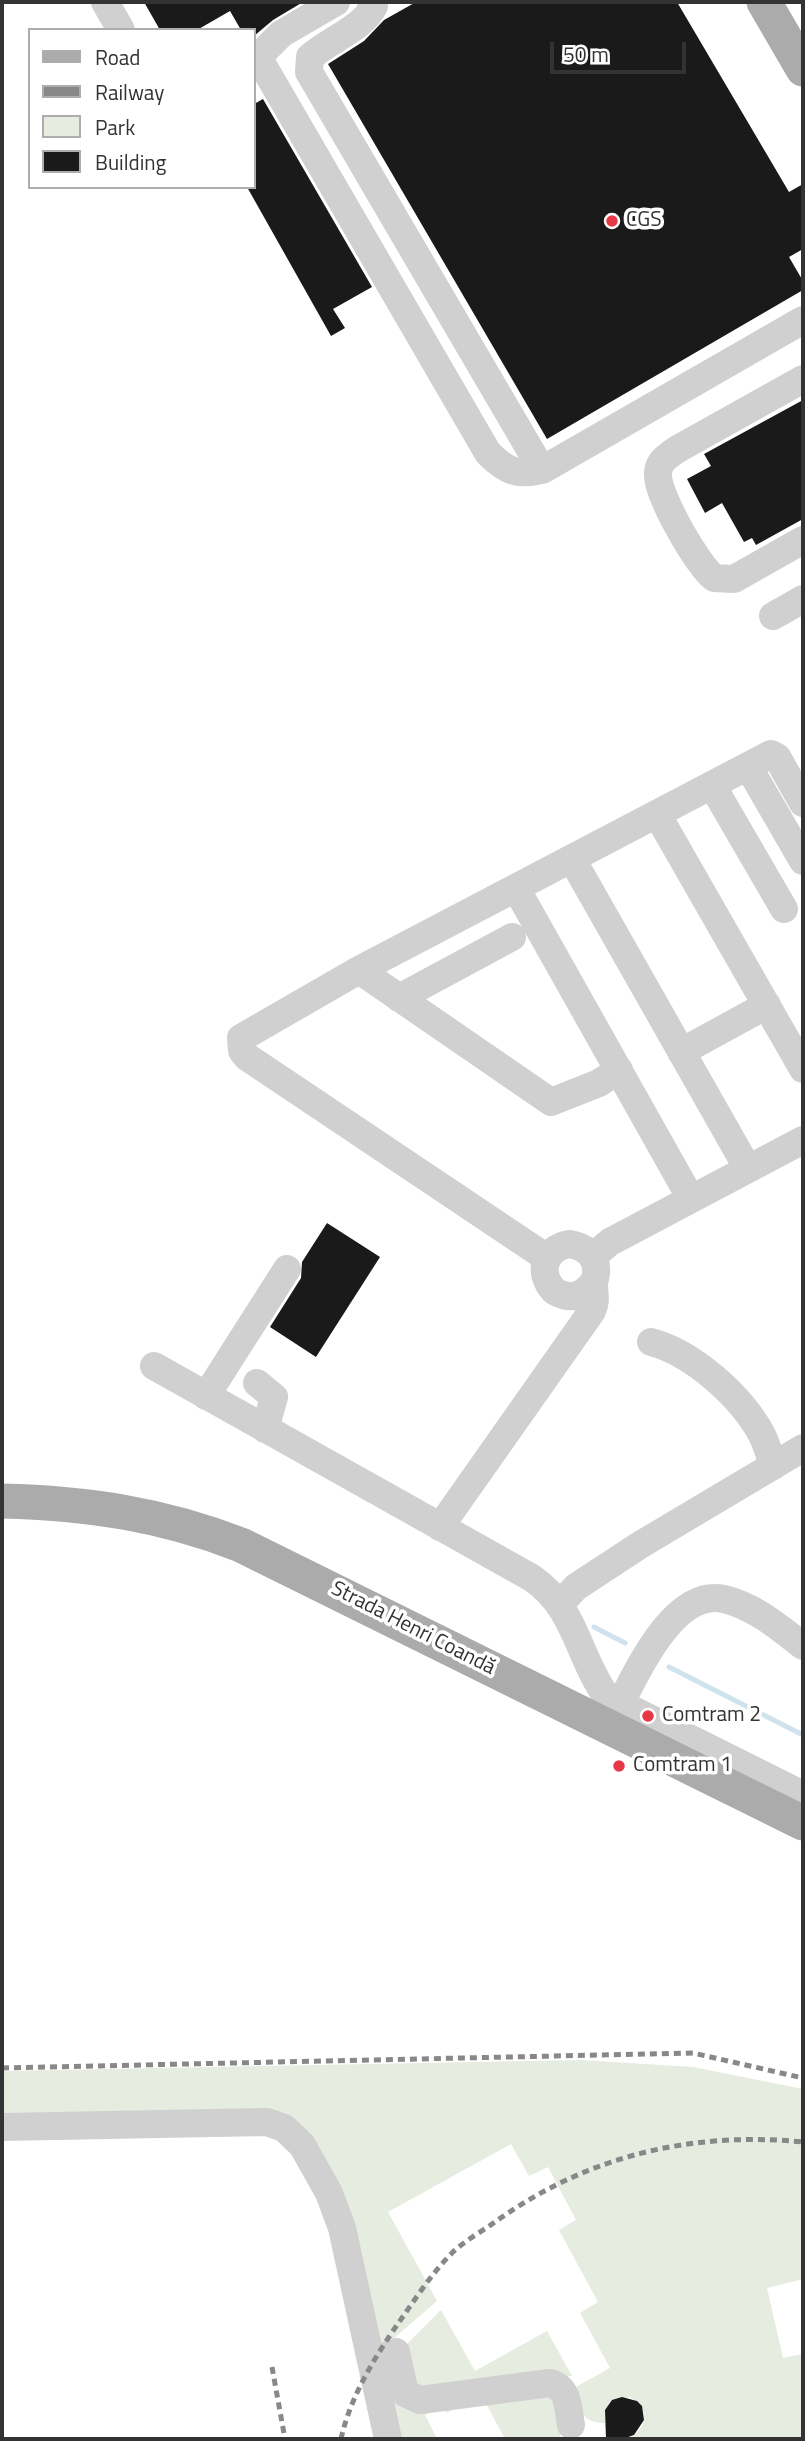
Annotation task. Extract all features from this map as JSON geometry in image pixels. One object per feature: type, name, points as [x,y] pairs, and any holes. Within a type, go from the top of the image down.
[{"type":"main road","points":[[764,2],[803,69]]},
{"type":"main road","name":"Strada Henri Coandă","points":[[2,1501],[62,1503],[122,1510],[206,1531],[614,1716],[803,1823]]},
{"type":"street","points":[[105,2],[120,28]]},
{"type":"street","points":[[335,2],[281,34],[256,59],[488,453],[503,469],[522,474],[542,470],[803,320]]},
{"type":"street","points":[[371,2],[374,6],[369,16],[324,44],[310,57],[309,72],[542,470]]},
{"type":"street","points":[[803,379],[676,450],[659,467],[658,478],[696,556],[714,578],[734,579],[803,540]]},
{"type":"street","points":[[772,616],[803,599]]},
{"type":"street","points":[[547,1258],[247,1057],[242,1051],[241,1038],[248,1031],[359,970],[774,754],[803,803]]},
{"type":"street","points":[[748,766],[803,861]]},
{"type":"street","points":[[712,785],[784,909]]},
{"type":"street","points":[[657,814],[803,1067]]},
{"type":"street","points":[[572,859],[748,1169]]},
{"type":"street","points":[[516,888],[691,1199]]},
{"type":"street","points":[[399,998],[512,937]]},
{"type":"street","points":[[359,970],[551,1102],[598,1083],[619,1070]]},
{"type":"street","points":[[681,1052],[767,1005]]},
{"type":"street","points":[[440,1527],[593,1311],[596,1292],[593,1270],[586,1250],[569,1244],[552,1251],[547,1258],[544,1276],[554,1291],[571,1297],[580,1295],[593,1270],[610,1242],[803,1140]]},
{"type":"street","points":[[206,1396],[287,1269]]},
{"type":"street","points":[[652,1342],[697,1362],[728,1392],[762,1434],[773,1466]]},
{"type":"street","points":[[154,1366],[531,1578],[561,1603],[614,1716],[803,1795]]},
{"type":"street","points":[[257,1383],[274,1397],[265,1429]]},
{"type":"street","points":[[561,1603],[576,1587],[611,1564],[803,1448]]},
{"type":"street","points":[[614,1716],[667,1623],[696,1602],[709,1598],[725,1599],[757,1613],[803,1646]]},
{"type":"street","points":[[2,2127],[267,2122],[284,2128],[302,2145],[329,2193],[342,2228],[388,2439]]},
{"type":"street","points":[[373,2366],[380,2358],[396,2351],[405,2393],[420,2400],[550,2383],[558,2385],[564,2391],[571,2425]]},
{"type":"green space","points":[[581,2060],[693,2067],[803,2089],[803,2279],[767,2288],[783,2358],[803,2354],[803,2439],[635,2439],[634,2435],[642,2425],[644,2415],[640,2405],[630,2397],[612,2401],[605,2410],[605,2423],[590,2420],[582,2413],[576,2387],[610,2368],[580,2313],[598,2302],[559,2230],[576,2220],[548,2167],[529,2176],[511,2144],[388,2212],[437,2301],[378,2352],[291,2122],[2,2117],[2,2071]]},
{"type":"green space","points":[[441,2310],[475,2371],[547,2331],[572,2376],[419,2394],[405,2346]]},
{"type":"green space","points":[[393,2360],[404,2408],[543,2390],[553,2399],[561,2439],[505,2439],[483,2398],[464,2408],[462,2405],[446,2413],[442,2406],[425,2415],[437,2439],[398,2439],[382,2366]]},
{"type":"building","points":[[144,2],[303,2],[273,20],[256,34],[256,28],[240,28],[230,11],[200,28],[159,28]]},
{"type":"building","name":"CGS","points":[[416,2],[677,2],[789,192],[803,184],[803,249],[789,257],[803,281],[803,290],[547,439],[328,64],[364,41],[384,20]]},
{"type":"building","points":[[263,99],[372,287],[333,309],[345,328],[331,336],[248,189],[256,189],[256,103]]},
{"type":"building","points":[[803,400],[803,519],[756,545],[752,538],[744,542],[722,503],[705,513],[687,479],[711,466],[704,454]]},
{"type":"building","points":[[327,1223],[380,1257],[316,1357],[270,1327],[301,1278],[302,1262]]},
{"type":"building","points":[[622,2397],[637,2401],[642,2406],[644,2420],[634,2435],[623,2439],[606,2439],[605,2410],[612,2400]]},
{"type":"waterway","points":[[594,1627],[625,1643]]},
{"type":"waterway","points":[[669,1667],[803,1735]]},
{"type":"railway","points":[[2,2068],[693,2053],[803,2078]]},
{"type":"railway","points":[[341,2439],[356,2394],[371,2366],[444,2261],[462,2244],[530,2199],[566,2180],[641,2153],[721,2141],[803,2142]]},
{"type":"railway","points":[[272,2367],[285,2439]]},
{"type":"place","name":"CGS","points":[[612,221]]},
{"type":"place","name":"Comtram 2","points":[[648,1716]]},
{"type":"place","name":"Comtram 1","points":[[619,1766]]}]
